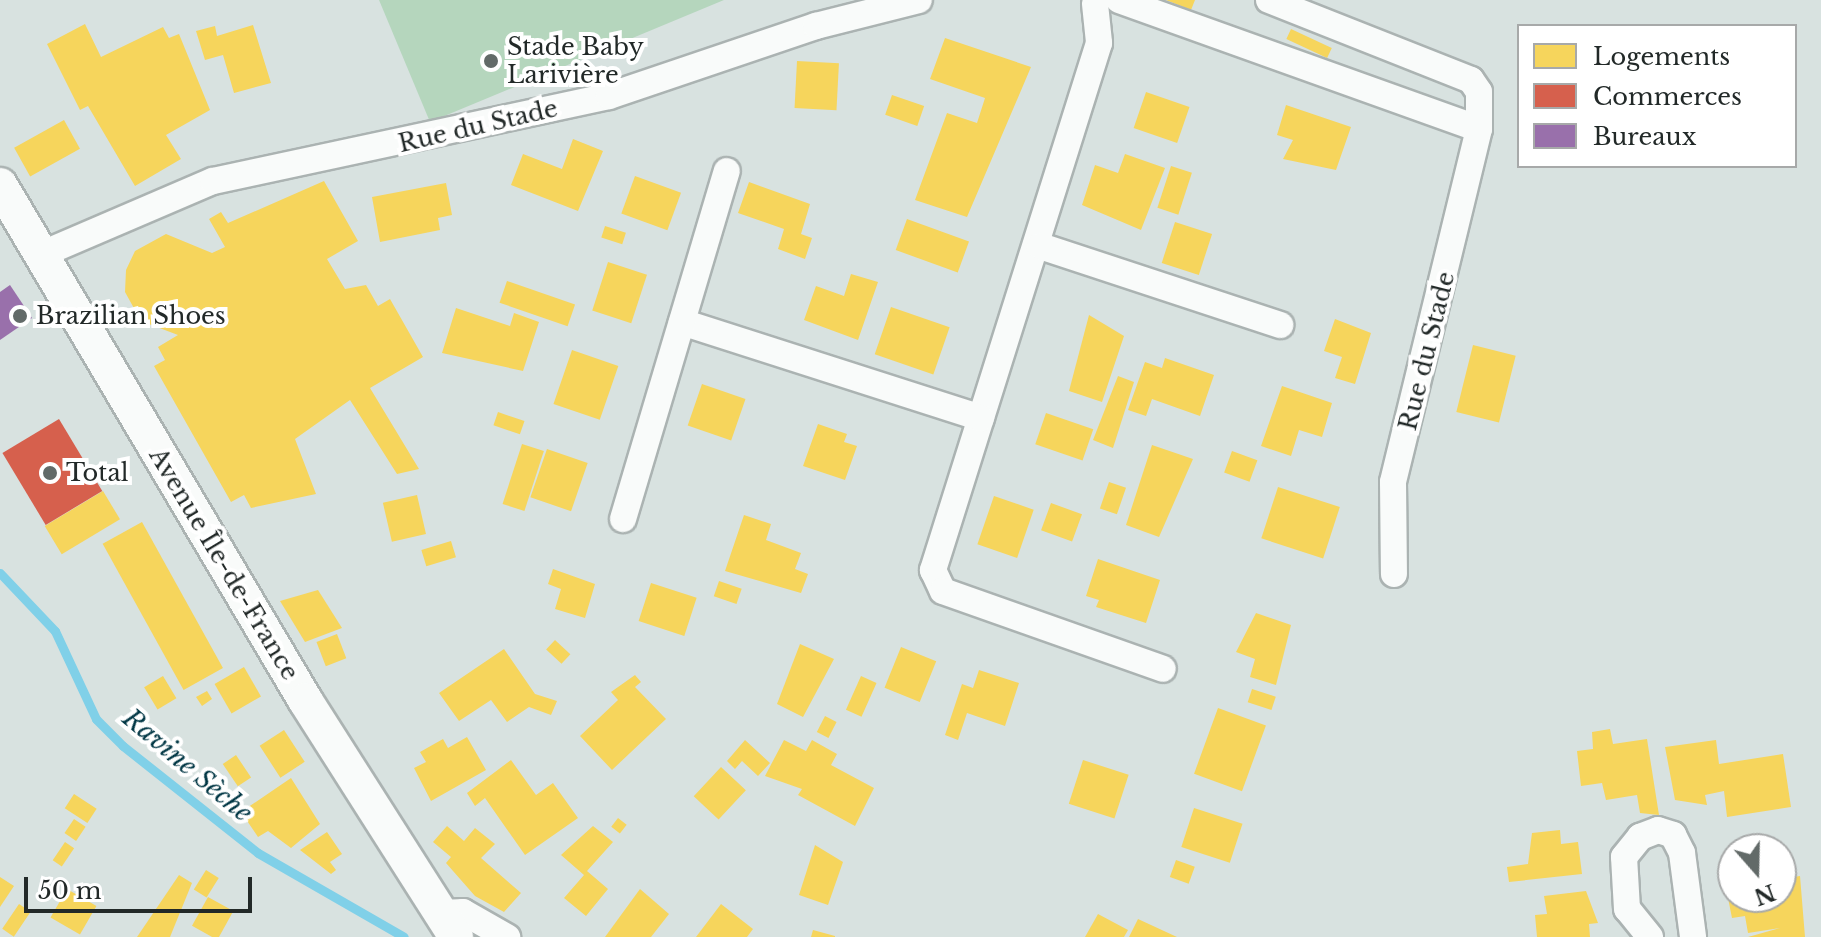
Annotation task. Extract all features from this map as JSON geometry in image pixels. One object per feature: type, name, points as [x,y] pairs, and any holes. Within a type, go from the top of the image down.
[{"type":"street","name":"Rue du Stade","points":[[40,255],[213,181],[609,96],[816,26],[919,0]]},
{"type":"street","name":"Rue du Stade","points":[[1269,0],[1471,80],[1479,92],[1479,129],[1393,482],[1394,574]]},
{"type":"street","points":[[1163,669],[936,583],[935,556],[1040,246],[1099,43],[1102,1],[1479,129]]},
{"type":"street","points":[[623,519],[727,171]]},
{"type":"street","name":"Avenue Île-de-France","points":[[0,185],[305,700],[450,925]]},
{"type":"street","points":[[1040,246],[1280,325]]},
{"type":"street","points":[[682,322],[981,418]]},
{"type":"street","points":[[1650,937],[1627,909],[1624,857],[1640,837],[1658,830],[1673,835],[1682,853],[1693,937]]},
{"type":"street","points":[[450,925],[463,912],[507,937]]},
{"type":"green space","name":"Stade Baby Larivière","points":[[379,0],[724,0],[430,122]]},
{"type":"building: Logements","points":[[1166,0],[1195,0],[1191,10]]},
{"type":"building: Logements","points":[[85,24],[101,57],[163,27],[169,38],[179,34],[210,110],[166,135],[181,159],[135,186],[88,106],[80,110],[47,44]]},
{"type":"building: Logements","points":[[253,25],[271,83],[234,93],[223,55],[205,60],[196,31],[215,26],[217,36]]},
{"type":"building: Logements","points":[[1291,29],[1332,48],[1327,58],[1286,39]]},
{"type":"building: Logements","points":[[945,38],[1031,67],[967,217],[915,200],[947,113],[977,123],[985,98],[930,79]]},
{"type":"building: Logements","points":[[797,61],[839,63],[836,110],[795,108]]},
{"type":"building: Logements","points":[[1146,92],[1189,107],[1177,143],[1134,128]]},
{"type":"building: Logements","points":[[892,95],[924,106],[917,126],[885,115]]},
{"type":"building: Logements","points":[[1286,105],[1351,127],[1336,170],[1283,159],[1293,140],[1277,135]]},
{"type":"building: Logements","points":[[64,120],[80,149],[30,176],[14,148]]},
{"type":"building: Logements","points":[[573,139],[603,151],[578,211],[511,185],[523,154],[562,169]]},
{"type":"building: Logements","points":[[1125,154],[1165,168],[1141,230],[1082,205],[1095,165],[1118,173]]},
{"type":"building: Logements","points":[[1171,166],[1192,173],[1178,215],[1157,208]]},
{"type":"building: Logements","points":[[635,176],[681,193],[667,230],[621,214]]},
{"type":"building: Logements","points":[[324,181],[358,241],[327,259],[345,289],[366,285],[378,306],[390,299],[423,357],[370,388],[419,469],[397,474],[350,400],[295,439],[316,494],[251,508],[244,495],[231,502],[154,366],[165,360],[158,347],[178,335],[141,321],[125,292],[126,270],[135,251],[166,234],[212,253],[225,247],[209,219],[221,212],[228,223]]},
{"type":"building: Logements","points":[[749,182],[810,204],[801,234],[812,238],[805,259],[778,249],[784,229],[738,213]]},
{"type":"building: Logements","points":[[446,183],[452,215],[438,218],[440,230],[380,242],[372,197]]},
{"type":"building: Logements","points":[[907,219],[969,242],[958,273],[896,250]]},
{"type":"building: Logements","points":[[1175,222],[1212,234],[1199,275],[1162,263]]},
{"type":"building: Logements","points":[[605,226],[626,233],[622,244],[601,237]]},
{"type":"building: Logements","points":[[608,262],[647,275],[631,323],[592,311]]},
{"type":"building: Logements","points":[[851,274],[878,282],[858,340],[804,320],[816,286],[844,296]]},
{"type":"building: Logements","points":[[507,281],[575,304],[568,326],[500,303]]},
{"type":"building: Logements","points":[[891,307],[950,327],[933,374],[875,354]]},
{"type":"building: Logements","points":[[456,308],[510,326],[514,313],[539,322],[523,371],[442,353]]},
{"type":"building: Logements","points":[[1089,315],[1124,336],[1102,402],[1069,391]]},
{"type":"building: Logements","points":[[1335,319],[1371,333],[1355,384],[1335,378],[1342,357],[1324,351]]},
{"type":"building: Logements","points":[[1473,345],[1516,356],[1499,423],[1456,412]]},
{"type":"building: Logements","points":[[572,350],[618,366],[600,420],[553,404]]},
{"type":"building: Logements","points":[[1165,358],[1214,375],[1200,416],[1152,399],[1146,416],[1128,410],[1145,362],[1162,368]]},
{"type":"building: Logements","points":[[1118,376],[1134,382],[1113,448],[1093,440]]},
{"type":"building: Logements","points":[[702,384],[745,399],[731,441],[688,426]]},
{"type":"building: Logements","points":[[1282,386],[1332,403],[1322,437],[1299,430],[1291,456],[1261,446]]},
{"type":"building: Logements","points":[[498,412],[524,421],[520,434],[493,425]]},
{"type":"building: Logements","points":[[1046,413],[1093,429],[1083,460],[1035,444]]},
{"type":"building: Logements","points":[[818,424],[847,434],[844,442],[857,446],[845,480],[803,466]]},
{"type":"building: Logements","points":[[522,444],[544,451],[524,511],[503,504]]},
{"type":"building: Logements","points":[[1152,445],[1193,459],[1159,537],[1126,525]]},
{"type":"building: Logements","points":[[547,449],[588,463],[571,511],[530,497]]},
{"type":"building: Logements","points":[[1232,451],[1257,460],[1250,482],[1224,473]]},
{"type":"building: Logements","points":[[1109,482],[1126,488],[1117,514],[1100,508]]},
{"type":"building: Logements","points":[[1278,487],[1340,507],[1323,558],[1261,538]]},
{"type":"building: Logements","points":[[103,491],[120,519],[62,554],[45,526]]},
{"type":"building: Logements","points":[[417,495],[426,534],[392,542],[383,503]]},
{"type":"building: Logements","points":[[994,496],[1034,510],[1017,558],[977,544]]},
{"type":"building: Logements","points":[[1051,503],[1082,514],[1072,542],[1041,530]]},
{"type":"building: Logements","points":[[744,515],[771,524],[766,540],[801,553],[795,569],[808,574],[801,593],[725,571]]},
{"type":"building: Logements","points":[[142,522],[223,668],[184,690],[103,544]]},
{"type":"building: Logements","points":[[451,541],[456,557],[426,566],[421,550]]},
{"type":"building: Logements","points":[[1098,559],[1160,580],[1146,623],[1096,607],[1099,600],[1086,596]]},
{"type":"building: Logements","points":[[553,569],[595,584],[585,618],[555,609],[561,589],[548,584]]},
{"type":"building: Logements","points":[[719,581],[742,589],[736,604],[714,596]]},
{"type":"building: Logements","points":[[651,583],[697,598],[684,636],[639,621]]},
{"type":"building: Logements","points":[[318,590],[342,628],[305,642],[280,601]]},
{"type":"building: Logements","points":[[1256,613],[1291,625],[1276,685],[1250,677],[1255,659],[1236,652]]},
{"type":"building: Logements","points":[[337,634],[346,658],[326,666],[316,642]]},
{"type":"building: Logements","points":[[555,640],[570,654],[561,664],[546,650]]},
{"type":"building: Logements","points":[[800,644],[834,659],[803,717],[777,704]]},
{"type":"building: Logements","points":[[901,647],[936,661],[920,702],[885,688]]},
{"type":"building: Logements","points":[[504,649],[535,694],[557,701],[551,715],[529,707],[507,722],[491,700],[459,721],[439,693]]},
{"type":"building: Logements","points":[[244,667],[261,696],[232,713],[215,684]]},
{"type":"building: Logements","points":[[979,670],[1019,683],[1005,726],[967,713],[958,740],[945,735],[962,684],[973,688]]},
{"type":"building: Logements","points":[[635,675],[641,682],[635,687],[666,719],[612,770],[580,736],[618,700],[611,692]]},
{"type":"building: Logements","points":[[163,676],[176,698],[158,710],[144,687]]},
{"type":"building: Logements","points":[[861,676],[877,683],[861,717],[846,710]]},
{"type":"building: Logements","points":[[1252,689],[1276,697],[1271,710],[1248,702]]},
{"type":"building: Logements","points":[[207,691],[212,699],[202,706],[196,697]]},
{"type":"building: Logements","points":[[1218,708],[1266,725],[1242,791],[1194,774]]},
{"type":"building: Logements","points":[[825,716],[837,722],[828,738],[817,732]]},
{"type":"building: Logements","points":[[1610,729],[1613,744],[1647,739],[1659,815],[1640,813],[1637,795],[1606,800],[1602,783],[1581,786],[1577,751],[1593,749],[1592,732]]},
{"type":"building: Logements","points":[[284,730],[305,762],[280,778],[260,746]]},
{"type":"building: Logements","points":[[467,737],[486,770],[431,801],[414,768],[426,762],[420,752],[443,739],[448,748]]},
{"type":"building: Logements","points":[[745,740],[770,763],[758,776],[742,761],[735,769],[727,761]]},
{"type":"building: Logements","points":[[784,740],[806,751],[812,740],[837,754],[831,765],[874,788],[855,826],[798,795],[802,789],[765,776]]},
{"type":"building: Logements","points":[[1716,740],[1719,764],[1783,754],[1791,807],[1727,817],[1724,791],[1705,795],[1707,805],[1675,800],[1665,747]]},
{"type":"building: Logements","points":[[236,755],[251,777],[238,786],[223,764]]},
{"type":"building: Logements","points":[[511,760],[536,795],[553,783],[578,818],[525,855],[485,798],[475,806],[467,793]]},
{"type":"building: Logements","points":[[1083,760],[1129,775],[1114,819],[1069,804]]},
{"type":"building: Logements","points":[[721,767],[746,790],[719,819],[694,796]]},
{"type":"building: Logements","points":[[291,778],[320,824],[291,848],[268,831],[258,837],[241,812]]},
{"type":"building: Logements","points":[[74,794],[97,809],[87,823],[65,808]]},
{"type":"building: Logements","points":[[1194,808],[1243,824],[1230,863],[1181,847]]},
{"type":"building: Logements","points":[[618,818],[627,825],[620,833],[611,827]]},
{"type":"building: Logements","points":[[74,819],[86,827],[76,841],[64,833]]},
{"type":"building: Logements","points":[[447,826],[464,841],[475,828],[495,844],[481,858],[521,893],[504,912],[475,896],[446,863],[451,857],[433,842]]},
{"type":"building: Logements","points":[[593,826],[613,842],[587,871],[608,889],[586,916],[564,898],[584,875],[561,855]]},
{"type":"building: Logements","points":[[1560,830],[1561,844],[1578,842],[1582,874],[1509,882],[1507,867],[1528,864],[1532,833]]},
{"type":"building: Logements","points":[[327,832],[342,854],[330,862],[336,870],[331,874],[300,850]]},
{"type":"building: Logements","points":[[65,842],[74,848],[62,866],[53,860]]},
{"type":"building: Logements","points":[[815,845],[843,862],[828,905],[799,895]]},
{"type":"building: Logements","points":[[1176,860],[1195,867],[1189,884],[1170,877]]},
{"type":"building: Logements","points":[[206,870],[219,878],[207,897],[194,890]]},
{"type":"building: Logements","points":[[179,875],[192,883],[170,937],[137,937]]},
{"type":"building: Logements","points":[[1797,876],[1800,876],[1805,937],[1748,937],[1780,928],[1748,933],[1745,916],[1732,918],[1731,913],[1797,913]]},
{"type":"building: Logements","points":[[0,877],[14,886],[0,907]]},
{"type":"building: Logements","points":[[67,889],[96,906],[80,935],[50,918]]},
{"type":"building: Logements","points":[[640,889],[669,914],[651,937],[605,937]]},
{"type":"building: Logements","points":[[1586,891],[1598,923],[1589,924],[1590,937],[1537,937],[1535,915],[1547,914],[1544,896]]},
{"type":"building: Logements","points":[[208,897],[233,911],[219,937],[212,937],[192,926]]},
{"type":"building: Logements","points":[[19,904],[31,912],[14,937],[2,929]]},
{"type":"building: Logements","points":[[721,904],[753,929],[747,937],[696,937]]},
{"type":"building: Logements","points":[[1098,914],[1128,930],[1124,937],[1085,937]]},
{"type":"building: Logements","points":[[1138,919],[1177,937],[1129,937]]},
{"type":"building: Logements","points":[[813,930],[835,936],[835,937],[811,937]]},
{"type":"building: Commerces","points":[[59,419],[102,491],[46,525],[2,453]]},
{"type":"building: Bureaux","points":[[10,285],[32,318],[0,340],[0,292]]},
{"type":"waterway","name":"Ravine Sèche","points":[[0,573],[55,631],[96,719],[123,746],[258,853],[404,937]]},
{"type":"place","name":"Stade Baby Larivière","points":[[491,61]]},
{"type":"place","name":"Brazilian Shoes","points":[[20,316]]},
{"type":"place","name":"Total","points":[[50,473]]}]
